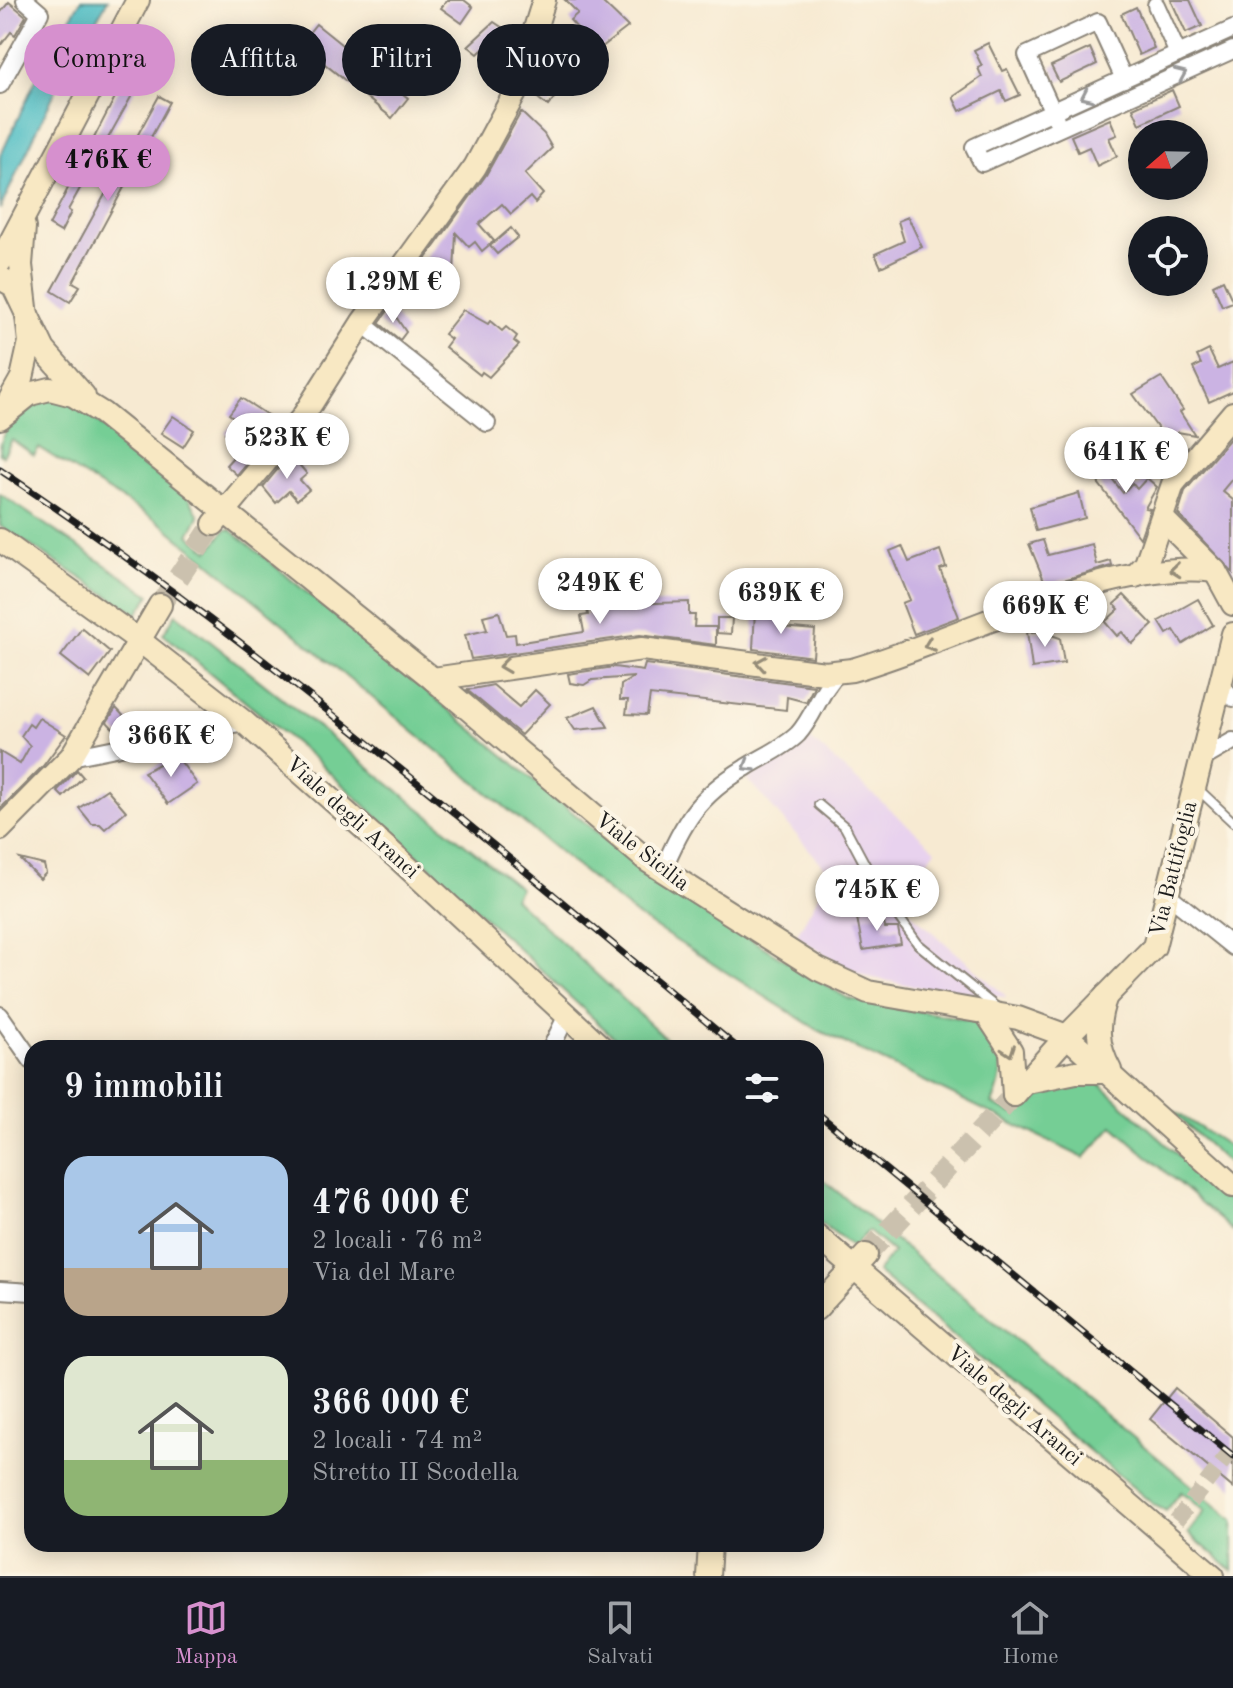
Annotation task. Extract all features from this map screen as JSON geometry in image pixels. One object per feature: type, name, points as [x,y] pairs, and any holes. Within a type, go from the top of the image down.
[{"type":"street","points":[[0,85],[40,13],[25,0]]},
{"type":"street","points":[[0,262],[138,0]]},
{"type":"street","points":[[219,517],[310,407],[362,323],[445,210],[495,133],[515,93],[544,0]]},
{"type":"street","points":[[1156,5],[1178,54]]},
{"type":"street","points":[[1060,128],[1027,55],[1098,22],[1124,79]]},
{"type":"street","points":[[1233,29],[974,147],[982,163],[1233,50]]},
{"type":"street","points":[[0,417],[28,362],[29,321],[21,265],[26,210]]},
{"type":"street","points":[[0,278],[13,285],[29,321],[56,367],[102,413]]},
{"type":"street","points":[[362,323],[487,423]]},
{"type":"street","points":[[0,417],[30,394],[50,389],[73,395],[102,413]]},
{"type":"street","name":"Viale Sicilia","points":[[102,413],[219,517],[433,679],[662,872],[836,980],[878,994],[1004,1016],[1067,1036],[1233,1186]]},
{"type":"street","points":[[1135,576],[1146,564],[1173,484],[1233,413]]},
{"type":"street","points":[[1163,519],[1215,571],[1232,594]]},
{"type":"street","name":"Viale degli Aranci","points":[[3,543],[140,641],[244,722],[594,1040]]},
{"type":"street","points":[[433,679],[631,649],[839,672],[885,661],[1040,604],[1135,576],[1194,568],[1215,571]]},
{"type":"street","points":[[0,829],[71,757],[160,605]]},
{"type":"street","name":"Via Battifoglia","points":[[1020,1089],[1154,947],[1202,759],[1229,688],[1233,634]]},
{"type":"street","points":[[662,872],[681,827],[698,803],[741,770],[796,736],[821,693],[839,672]]},
{"type":"street","points":[[71,757],[244,722]]},
{"type":"street","points":[[1202,759],[1233,741]]},
{"type":"street","points":[[1167,894],[1233,947]]},
{"type":"street","points":[[1101,1001],[1098,1033],[1111,1075],[1076,1072],[1020,1089],[1004,1016],[1075,1013],[1101,1001]]},
{"type":"street","points":[[0,1015],[24,1050]]},
{"type":"street","points":[[555,1040],[567,1015]]},
{"type":"street","name":"Viale degli Aranci","points":[[824,1240],[860,1261],[1170,1528],[1213,1576]]},
{"type":"street","points":[[824,1300],[860,1261]]},
{"type":"street","points":[[0,1290],[24,1292]]},
{"type":"street","points":[[708,1576],[710,1552]]},
{"type":"lane","points":[[1195,786],[1233,822]]},
{"type":"lane","points":[[819,805],[845,827],[877,887],[918,944],[1004,1016]]},
{"type":"shaded area","points":[[808,737],[936,850],[896,900],[1007,997],[939,991],[868,977],[839,964],[796,936],[831,874],[747,779]],"holes":[[[882,913],[885,928],[898,926],[901,944],[864,950],[857,918]]]},
{"type":"green space","points":[[34,397],[73,402],[187,494],[199,516],[189,535],[209,551],[225,530],[230,529],[657,882],[849,999],[977,1021],[994,1039],[1001,1059],[1000,1081],[992,1104],[1013,1114],[1027,1092],[1080,1081],[1099,1083],[1233,1205],[1233,1231],[1113,1126],[1084,1158],[818,1030],[637,916],[162,524],[39,448],[34,455],[12,440],[3,456],[0,454],[6,429],[15,415]]},
{"type":"green space","points":[[0,494],[150,595],[137,614],[0,526]]},
{"type":"green space","points":[[176,614],[520,888],[514,898],[667,1040],[616,1040],[317,761],[163,634]]},
{"type":"green space","points":[[1166,1106],[1233,1149],[1233,1168]]},
{"type":"green space","points":[[824,1181],[1233,1520],[1233,1571],[1188,1533],[1205,1511],[1181,1492],[1166,1511],[1154,1505],[877,1272],[893,1252],[868,1231],[853,1247],[824,1226]]},
{"type":"water","points":[[81,0],[108,0],[94,24],[67,24]]},
{"type":"water","points":[[28,96],[53,96],[0,209],[0,157]]},
{"type":"building","points":[[447,0],[464,0],[473,7],[462,23],[441,8]]},
{"type":"building","points":[[565,0],[600,0],[628,27],[609,42],[609,24],[573,24],[570,20],[578,13]]},
{"type":"building","points":[[1171,0],[1190,0],[1202,26],[1186,33]]},
{"type":"building","points":[[9,2],[26,16],[15,35],[11,32],[0,46],[0,13]]},
{"type":"building","points":[[1136,7],[1154,48],[1139,55],[1121,14]]},
{"type":"building","points":[[326,32],[342,45],[342,78],[326,65]]},
{"type":"building","points":[[477,38],[477,53],[468,46]]},
{"type":"building","points":[[988,43],[1002,71],[1007,69],[1020,95],[1006,101],[1001,91],[960,111],[953,97],[982,77],[978,68],[982,66],[974,50]]},
{"type":"building","points":[[1090,48],[1097,64],[1059,82],[1051,66]]},
{"type":"building","points":[[1172,90],[1179,106],[1149,120],[1138,120],[1133,108]]},
{"type":"building","points":[[116,96],[132,96],[68,210],[71,212],[61,232],[49,225]]},
{"type":"building","points":[[159,96],[170,102],[73,282],[80,286],[70,302],[52,291]]},
{"type":"building","points":[[365,96],[408,98],[392,118]]},
{"type":"building","points":[[535,96],[556,96],[548,106]]},
{"type":"building","points":[[521,112],[544,134],[552,148],[525,174],[543,194],[535,203],[530,197],[511,214],[502,204],[479,224],[494,241],[482,251],[475,242],[469,247],[456,233],[454,272],[421,265],[486,175]]},
{"type":"building","points":[[1110,119],[1117,135],[1109,138],[1117,156],[1097,166],[1089,147],[1078,152],[1071,136]]},
{"type":"building","points":[[908,217],[922,247],[881,267],[875,254],[904,241],[898,221]]},
{"type":"building","points":[[511,228],[518,237],[497,254],[490,246]]},
{"type":"building","points":[[1223,280],[1233,302],[1222,306],[1213,285]]},
{"type":"building","points":[[390,308],[406,332],[400,340],[379,323]]},
{"type":"building","points":[[463,310],[488,324],[490,321],[502,331],[506,327],[517,336],[514,341],[519,345],[489,377],[482,372],[480,375],[445,347],[451,339],[444,334]]},
{"type":"building","points":[[1209,350],[1218,369],[1233,362],[1233,391],[1209,402],[1193,368],[1201,364],[1197,356]]},
{"type":"building","points":[[1161,377],[1195,435],[1178,432],[1167,441],[1133,394]]},
{"type":"building","points":[[241,398],[275,420],[260,439],[264,442],[237,475],[226,465],[242,447],[225,433],[237,420],[229,414]]},
{"type":"building","points":[[173,416],[194,430],[183,447],[161,433]]},
{"type":"building","points":[[1233,435],[1233,478],[1222,491],[1233,500],[1233,573],[1178,514],[1185,491]]},
{"type":"building","points":[[1092,453],[1096,457],[1110,453],[1115,464],[1104,468],[1123,493],[1132,483],[1137,489],[1147,478],[1157,487],[1145,508],[1150,509],[1140,538],[1099,484]]},
{"type":"building","points":[[290,454],[307,474],[300,480],[309,490],[297,500],[289,491],[276,503],[263,487]]},
{"type":"building","points":[[1079,493],[1085,518],[1036,531],[1030,507]]},
{"type":"building","points":[[1043,540],[1048,555],[1092,544],[1097,565],[1111,561],[1112,566],[1046,585],[1029,544]]},
{"type":"building","points":[[902,546],[909,562],[940,550],[946,567],[940,569],[959,617],[914,634],[902,603],[910,600],[890,551]]},
{"type":"building","points":[[612,567],[625,604],[689,602],[689,615],[695,615],[694,627],[716,627],[716,645],[640,635],[471,659],[465,635],[487,630],[483,616],[499,612],[506,635],[515,634],[516,643],[584,632],[581,616],[588,615],[587,608],[617,605],[601,573]]},
{"type":"building","points":[[1124,595],[1153,625],[1132,644],[1122,632],[1117,636],[1105,622],[1119,609],[1114,604]]},
{"type":"building","points":[[1198,599],[1213,625],[1183,644],[1174,630],[1167,634],[1159,621]]},
{"type":"building","points":[[755,610],[782,614],[781,627],[815,630],[813,657],[753,649]]},
{"type":"building","points":[[717,618],[732,618],[731,634],[717,633]]},
{"type":"building","points":[[82,628],[110,652],[90,679],[61,656]]},
{"type":"building","points":[[1050,631],[1051,635],[1060,638],[1064,663],[1032,668],[1027,632]]},
{"type":"building","points":[[645,664],[814,686],[806,702],[787,697],[786,710],[650,695],[647,715],[626,714],[628,700],[620,700],[621,685],[634,677],[592,680],[584,685],[570,683],[568,674],[614,667],[643,671]]},
{"type":"building","points":[[493,685],[519,707],[535,690],[550,704],[521,735],[467,690]]},
{"type":"building","points":[[596,706],[608,727],[575,730],[567,718]]},
{"type":"building","points":[[116,708],[133,726],[140,719],[151,730],[120,736],[107,722]]},
{"type":"building","points":[[39,718],[66,735],[43,766],[0,809],[0,752],[20,764],[30,746],[21,736],[29,724],[33,727]]},
{"type":"building","points":[[176,755],[197,784],[168,804],[144,772]]},
{"type":"building","points":[[77,770],[83,777],[63,797],[57,791]]},
{"type":"building","points":[[107,789],[126,811],[105,829],[100,824],[92,824],[79,808]]},
{"type":"building","points":[[20,859],[44,865],[46,873],[40,879]]},
{"type":"building","points":[[882,913],[885,928],[898,928],[901,944],[863,950],[857,918]]},
{"type":"building","points":[[1175,1388],[1233,1437],[1233,1488],[1150,1419]]},
{"type":"tunnel","points":[[160,605],[214,524]]},
{"type":"tunnel","points":[[866,1255],[1014,1095]]},
{"type":"tunnel","points":[[1176,1521],[1233,1449]]},
{"type":"railway","points":[[0,470],[96,536],[284,676],[728,1040]]},
{"type":"railway","points":[[824,1119],[1233,1456]]}]
